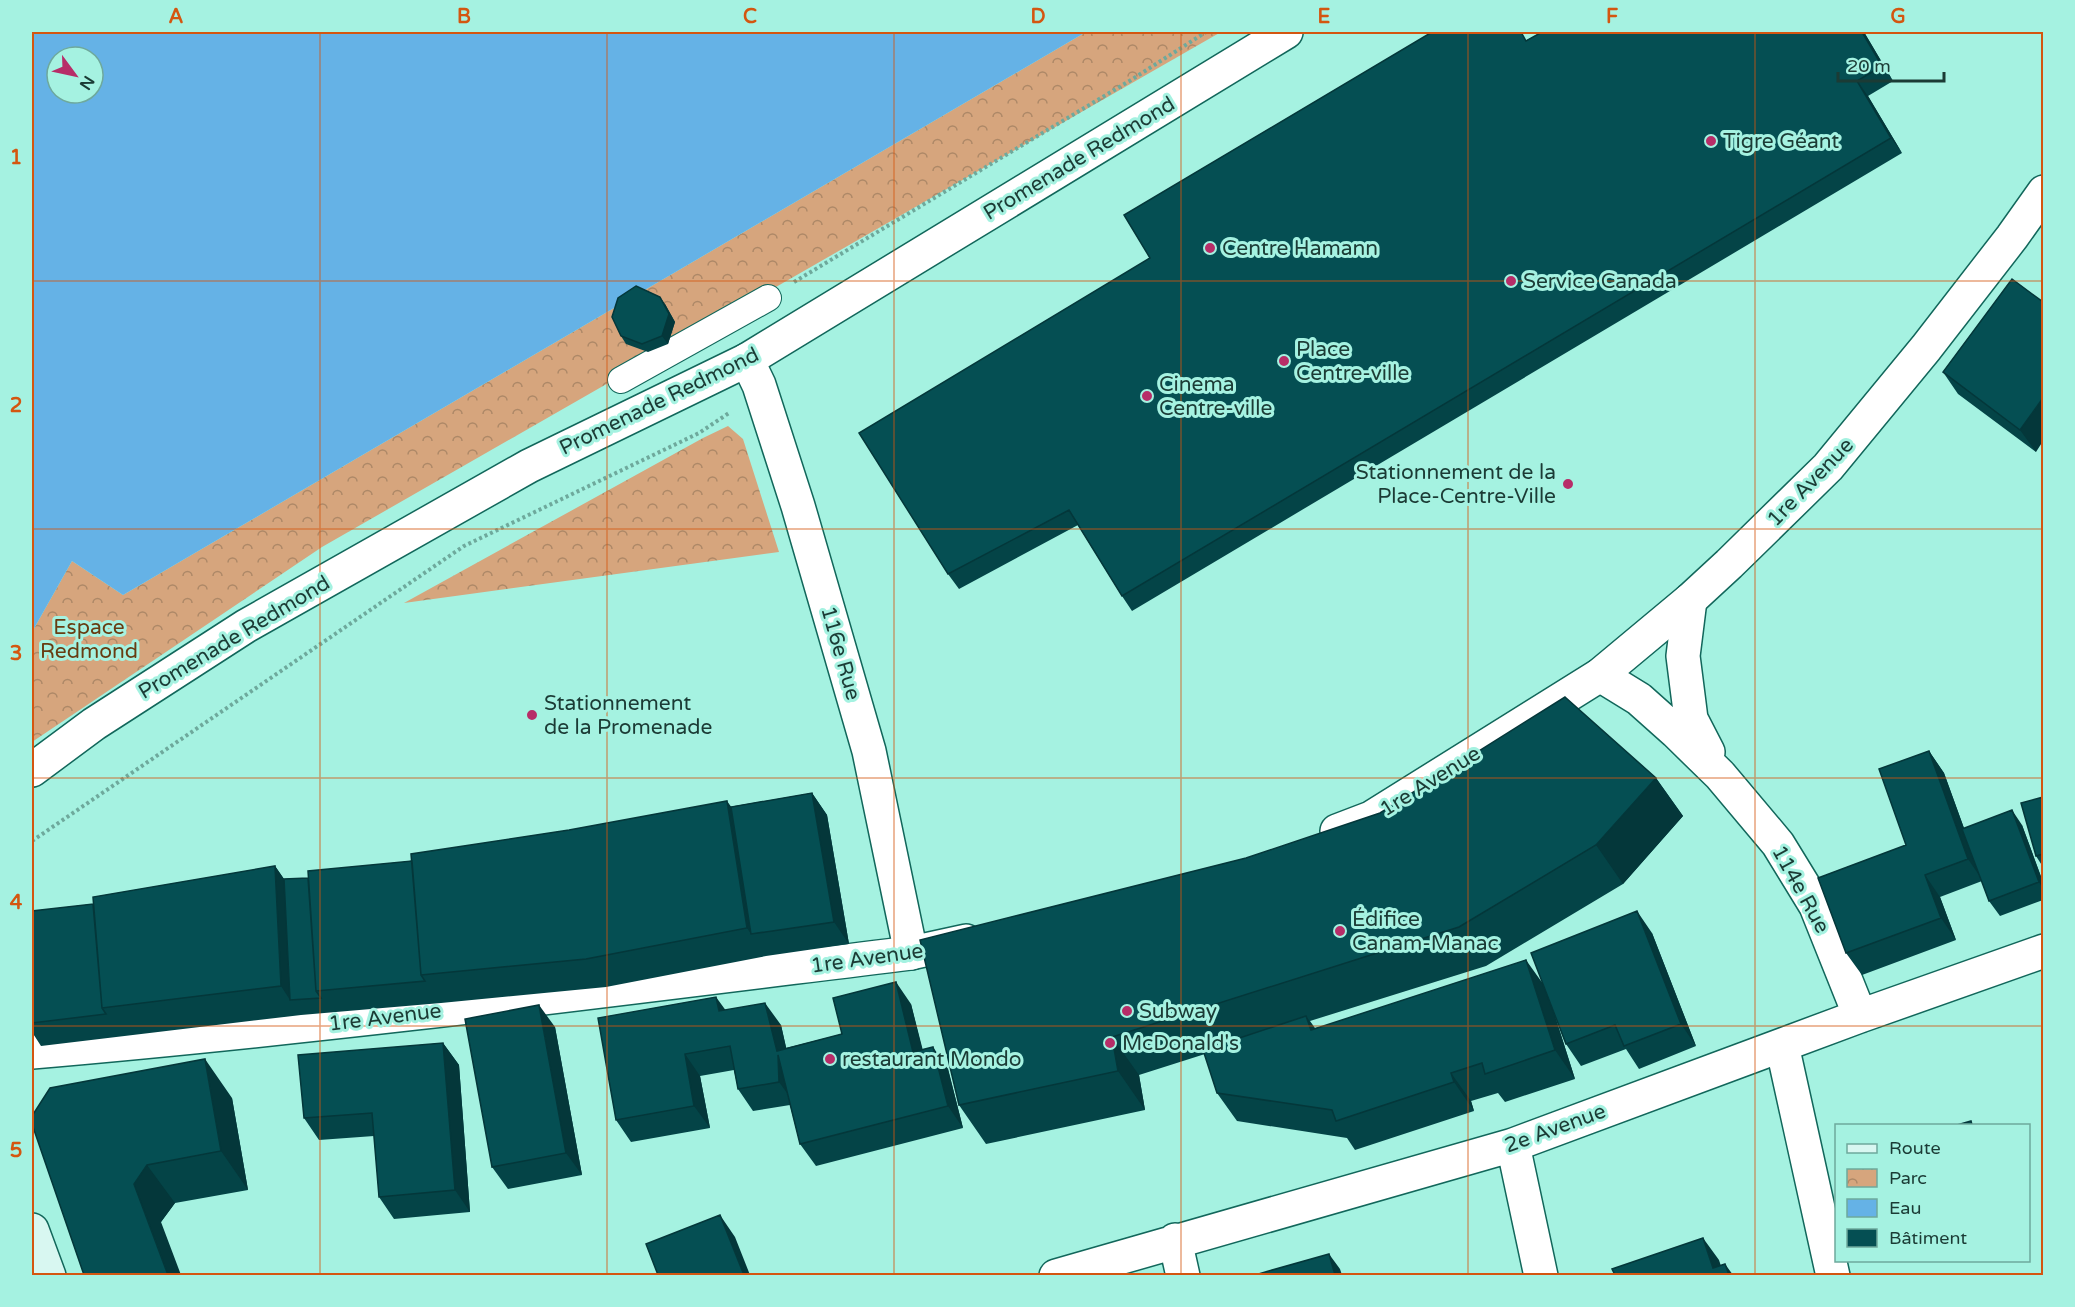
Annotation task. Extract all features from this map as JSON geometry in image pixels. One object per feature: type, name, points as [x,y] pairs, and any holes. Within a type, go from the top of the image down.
[{"type":"main road","points":[[32,1230],[49,1275]]},
{"type":"street","name":"Promenade Redmond","points":[[32,770],[94,724],[256,620],[529,466],[747,360],[1286,32]]},
{"type":"street","name":"1re Avenue","points":[[1308,842],[1371,818],[1600,675],[1690,600],[1828,467],[1926,348],[2012,237],[2043,192]]},
{"type":"street","points":[[621,380],[768,298]]},
{"type":"street","name":"116e Rue","points":[[747,360],[759,385],[798,506],[869,751],[911,953]]},
{"type":"street","name":"114e Rue","points":[[1690,600],[1683,657],[1691,719],[1720,775]]},
{"type":"street","name":"114e Rue","points":[[1600,675],[1639,699],[1676,732],[1720,775],[1778,844],[1816,906],[1860,1016]]},
{"type":"street","name":"1re Avenue","points":[[32,1052],[204,1037],[399,1016],[911,953],[1000,934]]},
{"type":"street","name":"2e Avenue","points":[[1056,1275],[1513,1145],[1860,1016],[2043,951]]},
{"type":"street","points":[[1782,1045],[1833,1275]]},
{"type":"street","points":[[1513,1145],[1541,1275]]},
{"type":"street","points":[[1175,1240],[1183,1275]]},
{"type":"path","points":[[768,298],[1131,80],[1206,32]]},
{"type":"path","points":[[32,841],[464,546],[699,433],[729,413]]},
{"type":"green space","name":"Espace Redmond","points":[[1086,32],[1221,32],[322,547],[32,742],[32,632],[72,561],[123,595]]},
{"type":"green space","points":[[728,426],[743,439],[779,552],[404,603],[703,438]]},
{"type":"water","points":[[32,32],[1086,32],[123,595],[72,561],[32,632]]},
{"type":"building","name":"Place Centre-ville","points":[[1432,32],[1521,32],[1526,41],[1542,32],[1862,32],[1882,66],[1857,81],[1891,138],[1122,596],[1069,510],[948,574],[859,433],[1150,258],[1124,215]]},
{"type":"building","points":[[2012,279],[2043,302],[2043,398],[2020,430],[1943,372]]},
{"type":"building","points":[[636,286],[660,297],[669,314],[662,336],[642,344],[621,336],[612,317],[618,298]]},
{"type":"building","name":"Édifice Canam-Manac","points":[[1565,697],[1656,778],[1596,845],[1459,927],[1112,1037],[1118,1071],[959,1105],[920,940],[1246,858],[1380,813]]},
{"type":"building","points":[[1929,751],[1968,859],[1925,875],[1941,918],[1846,953],[1818,878],[1906,845],[1879,769]]},
{"type":"building","points":[[812,793],[834,922],[751,934],[731,807]]},
{"type":"building","points":[[2043,797],[2043,854],[2036,856],[2021,803]]},
{"type":"building","points":[[727,801],[747,928],[586,959],[421,975],[411,854],[569,830]]},
{"type":"building","points":[[2012,810],[2039,882],[1989,901],[1962,829]]},
{"type":"building","points":[[412,861],[421,975],[425,981],[316,991],[308,871]]},
{"type":"building","points":[[275,866],[281,986],[102,1008],[93,897]]},
{"type":"building","points":[[308,878],[316,991],[321,998],[290,1000],[284,879]]},
{"type":"building","points":[[93,904],[102,1008],[106,1014],[32,1023],[32,911]]},
{"type":"building","points":[[1637,911],[1681,1024],[1624,1046],[1615,1025],[1566,1044],[1531,953]]},
{"type":"building","points":[[1526,960],[1555,1050],[1485,1074],[1482,1063],[1451,1073],[1454,1082],[1336,1121],[1332,1110],[1217,1093],[1203,1050],[1306,1016],[1311,1030]]},
{"type":"building","points":[[896,982],[913,1052],[933,1047],[948,1106],[800,1144],[778,1055],[779,1082],[738,1089],[730,1046],[685,1054],[694,1106],[616,1120],[598,1018],[716,997],[719,1011],[765,1003],[777,1051],[842,1034],[833,998]]},
{"type":"building","points":[[539,1005],[566,1153],[492,1167],[465,1019]]},
{"type":"building","points":[[443,1043],[455,1190],[379,1197],[372,1113],[304,1118],[298,1055]]},
{"type":"building","points":[[205,1059],[221,1151],[147,1165],[134,1184],[168,1275],[84,1275],[32,1124],[32,1116],[50,1088]]},
{"type":"building","points":[[720,1215],[744,1275],[658,1275],[646,1244]]},
{"type":"building","points":[[1703,1238],[1713,1268],[1725,1264],[1729,1275],[1615,1275],[1612,1269]]},
{"type":"building","points":[[1329,1254],[1335,1275],[1258,1274]]},
{"type":"place","name":"Tigre Géant","points":[[1711,141]]},
{"type":"place","name":"Centre Hamann","points":[[1210,248]]},
{"type":"place","name":"Service Canada","points":[[1511,281]]},
{"type":"place","name":"Place Centre-ville","points":[[1284,361]]},
{"type":"place","name":"Cinema Centre-ville","points":[[1147,396]]},
{"type":"place","name":"Stationnement de la Place-Centre-Ville","points":[[1568,484]]},
{"type":"place","name":"Stationnement de la Promenade","points":[[532,715]]},
{"type":"place","name":"Édifice Canam-Manac","points":[[1340,931]]},
{"type":"place","name":"Subway","points":[[1127,1011]]},
{"type":"place","name":"McDonald's","points":[[1110,1043]]},
{"type":"place","name":"restaurant Mondo","points":[[830,1059]]}]
